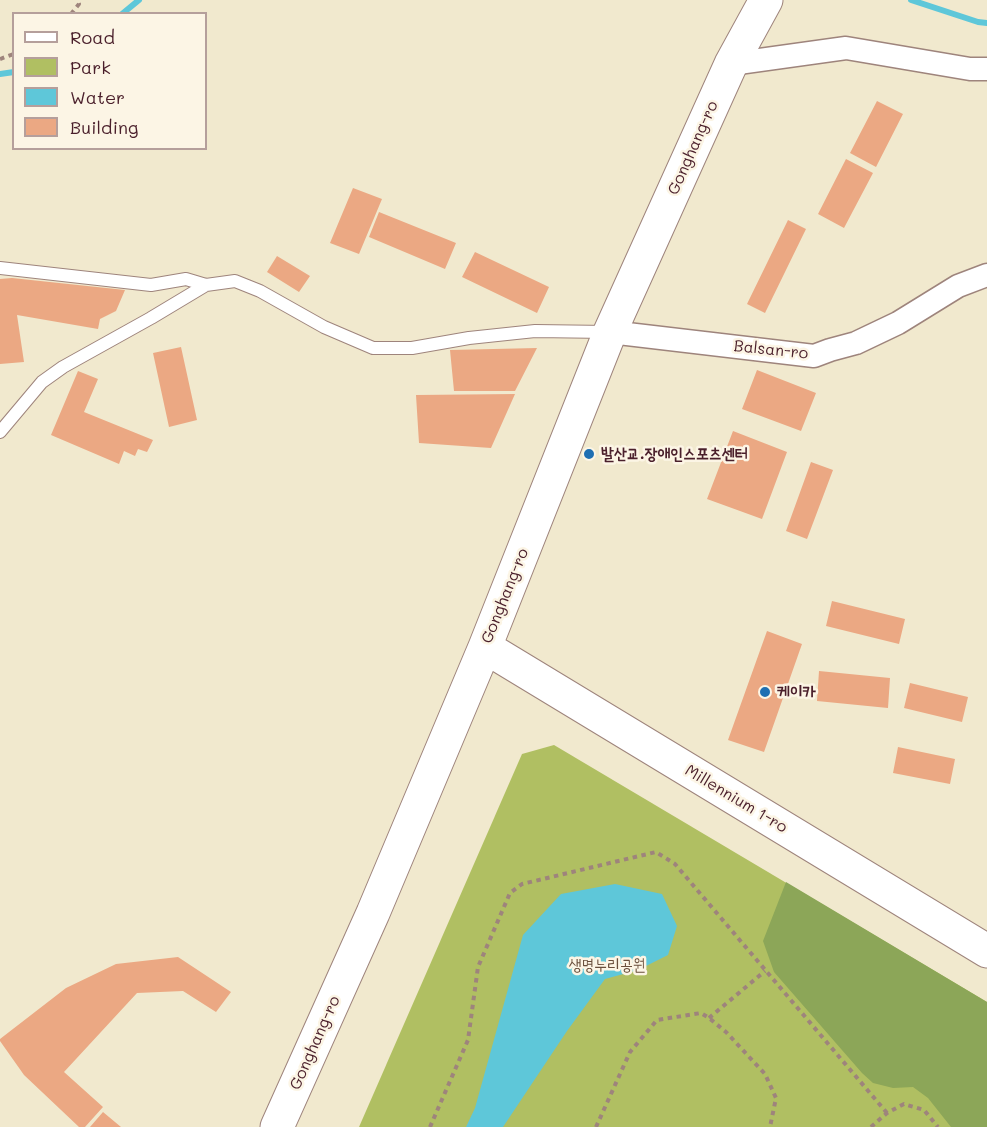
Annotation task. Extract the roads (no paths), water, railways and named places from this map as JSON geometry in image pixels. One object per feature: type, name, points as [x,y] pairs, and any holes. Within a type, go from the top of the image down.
[{"type":"main road","name":"Gonghang-ro","points":[[277,1127],[373,913],[485,647],[610,332],[731,64],[766,0]]},
{"type":"main road","name":"Millennium 1-ro","points":[[485,647],[987,951]]},
{"type":"street","points":[[731,64],[846,48],[970,69],[987,69]]},
{"type":"street","name":"Balsan-ro","points":[[610,332],[814,356],[856,343],[898,323],[958,286],[987,275]]},
{"type":"lane","points":[[0,268],[151,285],[186,279],[206,285]]},
{"type":"lane","points":[[0,432],[42,382],[63,367],[206,285],[235,281],[260,291],[324,327],[373,348],[412,348],[469,338],[535,331],[610,332]]},
{"type":"water","points":[[615,884],[662,894],[677,926],[668,955],[638,970],[605,979],[503,1127],[466,1127],[475,1108],[523,935],[561,894]]},
{"type":"waterway","points":[[124,12],[139,0]]},
{"type":"waterway","points":[[911,0],[987,23]]},
{"type":"waterway","points":[[0,74],[12,72]]},
{"type":"place","name":"발산교.장애인스포츠센터","points":[[589,454]]},
{"type":"place","name":"케이카","points":[[765,692]]},
{"type":"park label","name":"생명누리공원","points":[[607,965]]}]
